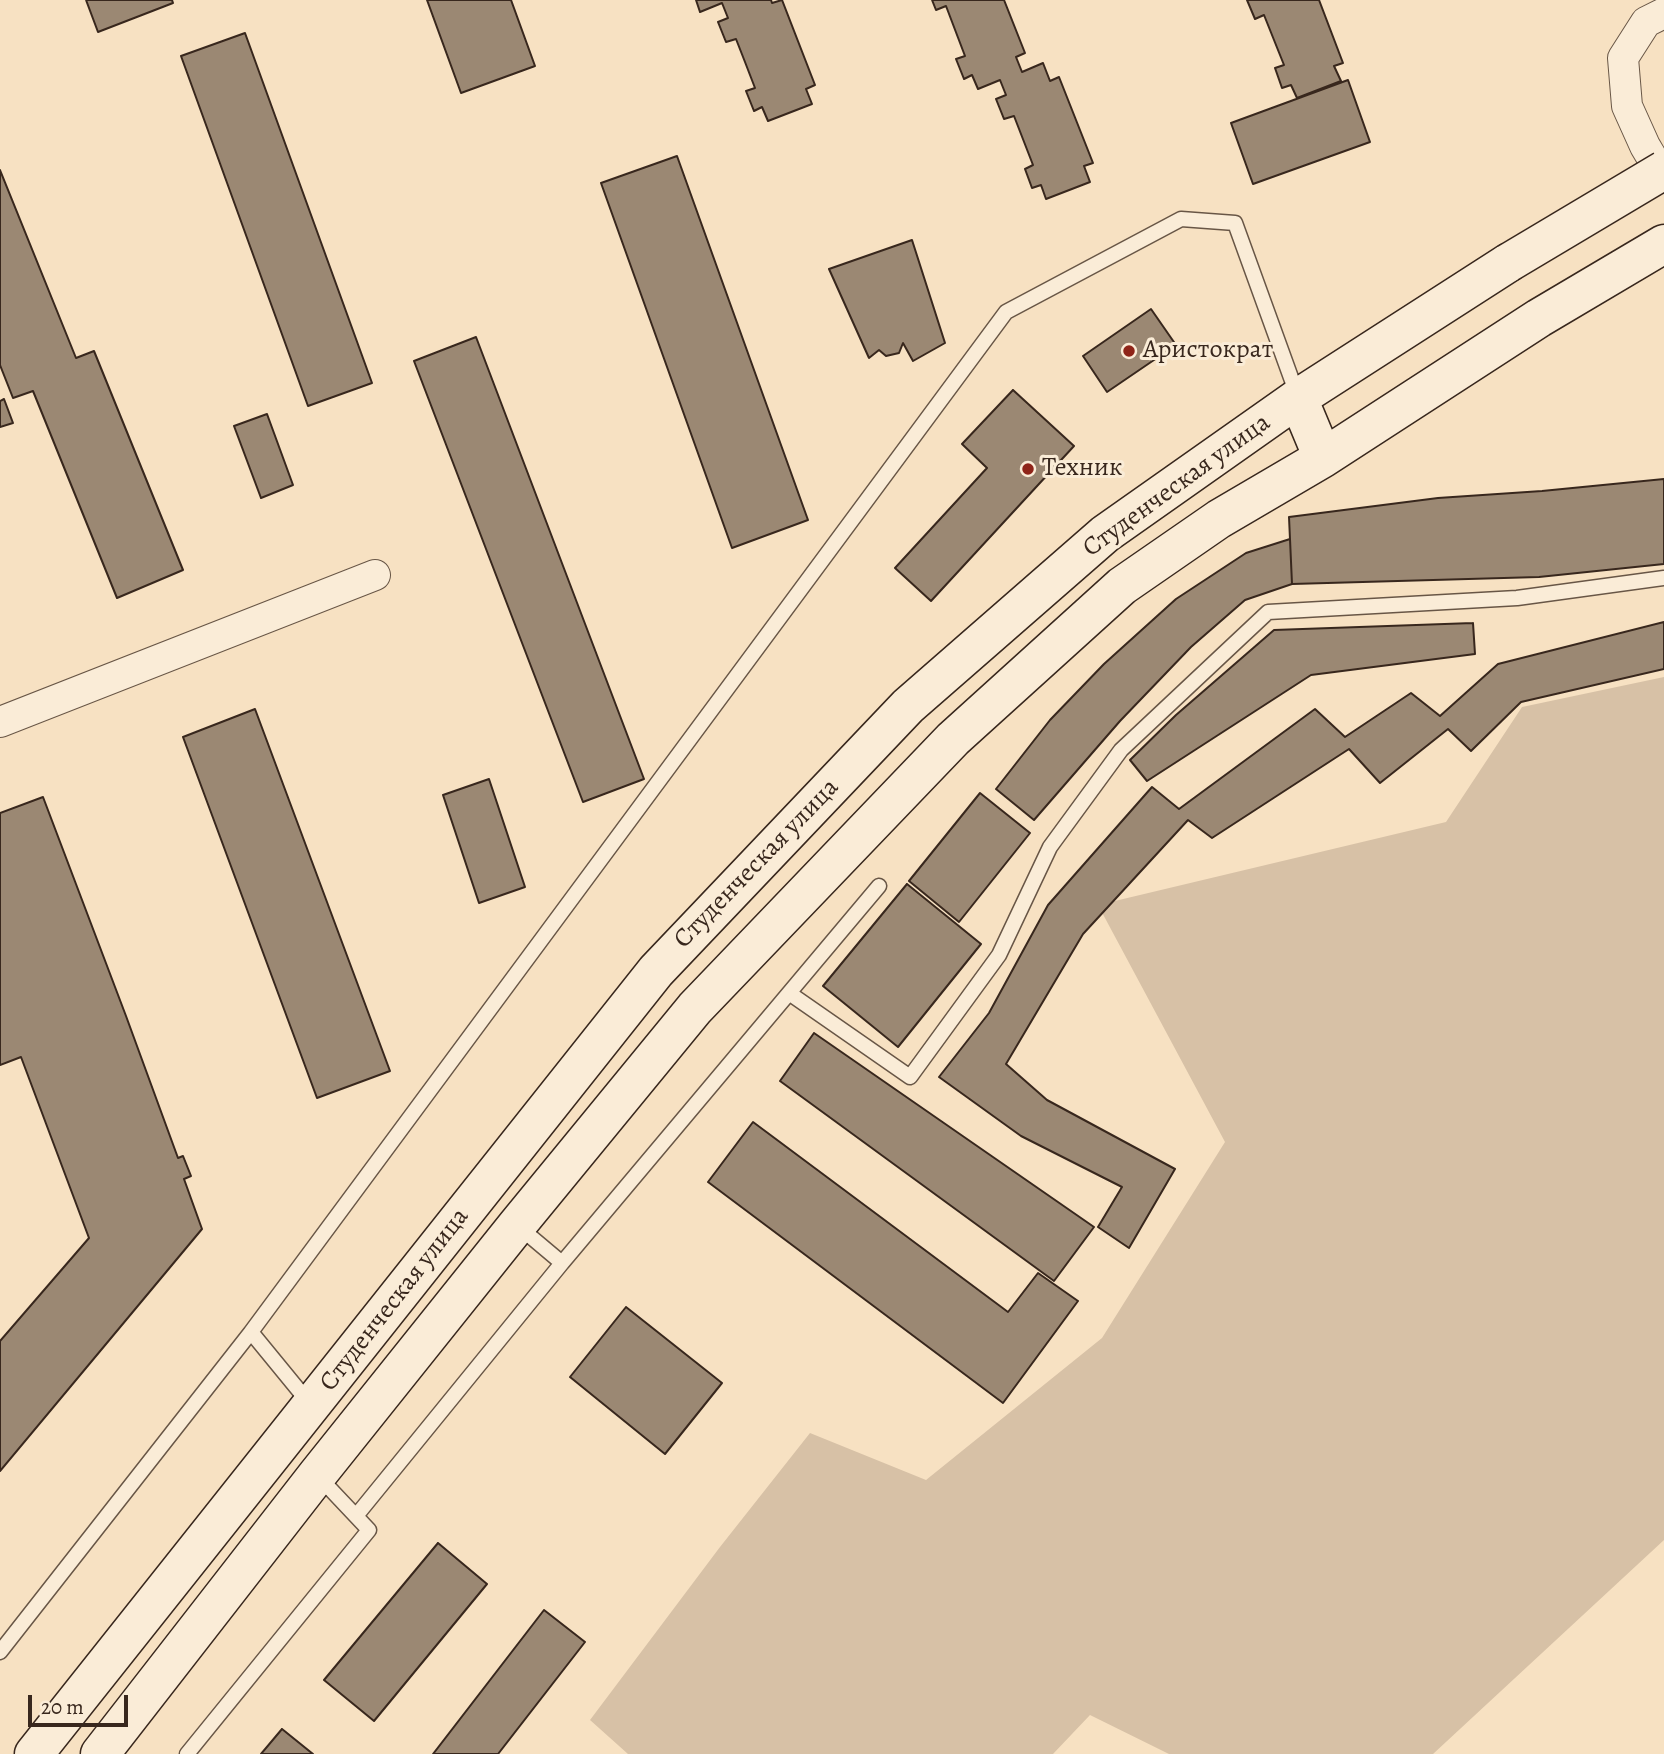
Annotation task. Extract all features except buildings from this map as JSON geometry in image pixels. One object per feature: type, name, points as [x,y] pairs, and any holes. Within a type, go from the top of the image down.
[{"type":"main road","name":"Студенческая улица","points":[[34,1754],[656,971],[908,706],[1105,534],[1298,398],[1508,263],[1664,170]]},
{"type":"main road","name":"Студенческая улица","points":[[100,1754],[317,1475],[695,1008],[953,739],[1122,586],[1219,519],[1323,458],[1539,318],[1664,244]]},
{"type":"main road","points":[[1298,398],[1323,458]]},
{"type":"street","points":[[1664,13],[1646,22],[1623,58],[1628,106],[1645,146],[1664,178]]},
{"type":"street","points":[[0,722],[375,575]]},
{"type":"lane","points":[[0,1652],[251,1332],[1006,312],[1181,219],[1235,223],[1298,398]]},
{"type":"lane","points":[[789,993],[910,1077],[999,955],[1050,847],[1121,750],[1268,612],[1517,598],[1664,578]]},
{"type":"lane","points":[[356,1516],[562,1263],[879,886]]},
{"type":"lane","points":[[517,1225],[562,1263]]},
{"type":"lane","points":[[251,1332],[311,1405]]},
{"type":"lane","points":[[187,1754],[369,1530],[317,1475]]},
{"type":"shaded area","points":[[1664,677],[1664,1540],[1433,1754],[1169,1754],[1090,1715],[1053,1754],[628,1754],[590,1720],[810,1433],[926,1480],[1102,1338],[1225,1142],[1098,905],[1446,822],[1522,707]]},
{"type":"place","name":"Аристократ","points":[[1129,351]]},
{"type":"place","name":"Техник","points":[[1028,469]]}]
